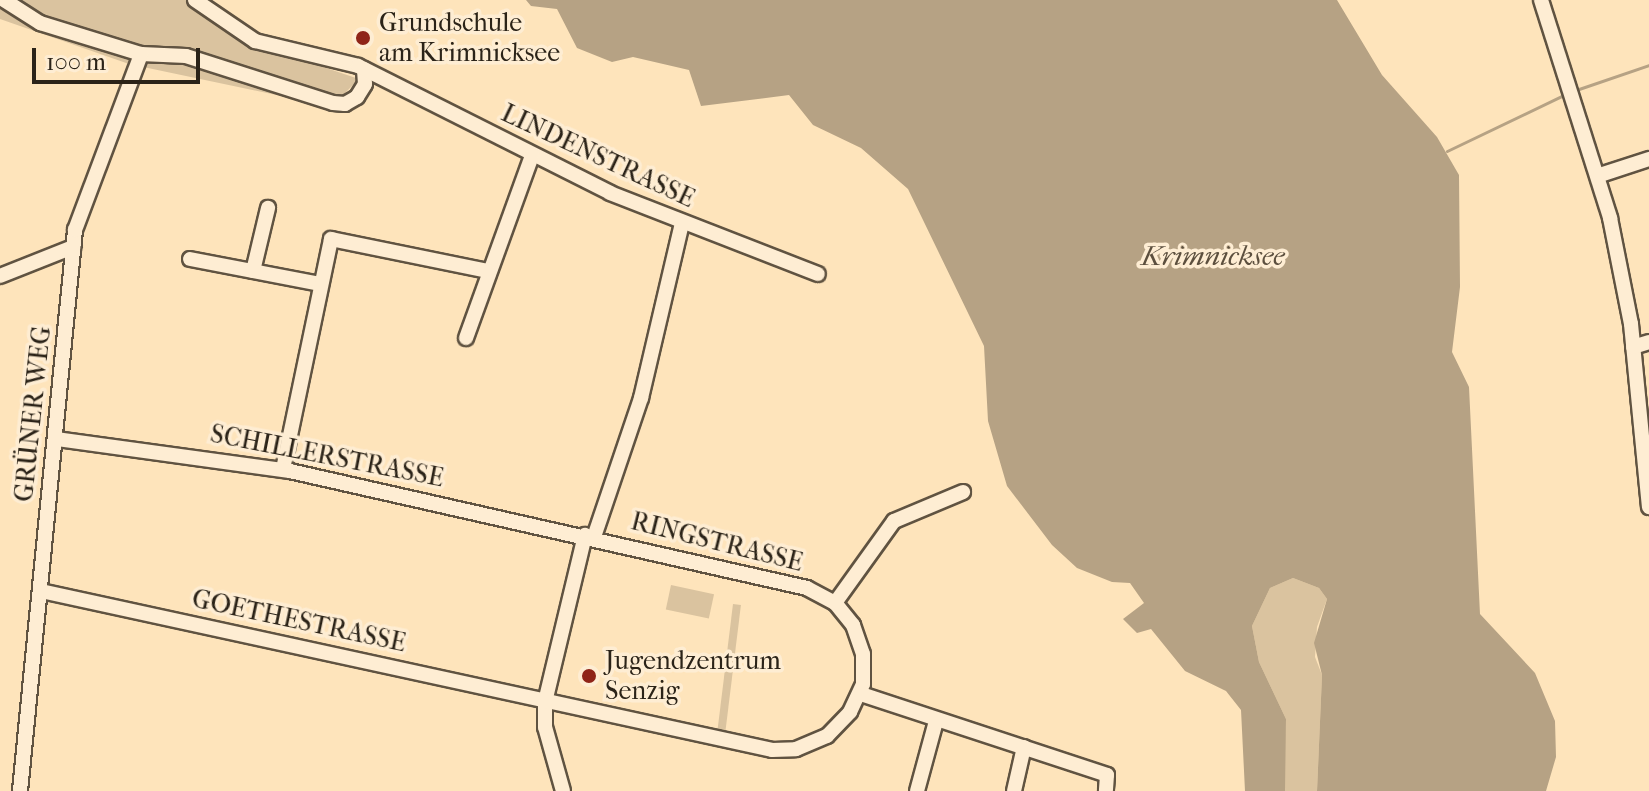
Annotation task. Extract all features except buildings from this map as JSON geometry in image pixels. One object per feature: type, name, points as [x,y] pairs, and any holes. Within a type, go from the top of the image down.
[{"type":"street","points":[[4,0],[40,23],[141,54],[186,56],[345,104],[365,84],[364,69]]},
{"type":"street","name":"LINDENSTRASSE","points":[[195,0],[255,41],[364,69],[532,156],[682,223],[818,274]]},
{"type":"street","points":[[1541,0],[1600,175],[1633,347],[1649,507]]},
{"type":"street","name":"GRÜNER WEG","points":[[20,791],[57,439],[73,247],[79,212],[141,54]]},
{"type":"street","points":[[466,338],[532,156]]},
{"type":"street","points":[[1600,175],[1649,159]]},
{"type":"street","points":[[253,271],[268,208]]},
{"type":"street","points":[[563,791],[545,727],[545,702],[590,536],[641,398],[682,223]]},
{"type":"street","points":[[283,469],[331,239],[488,271]]},
{"type":"street","points":[[0,276],[73,247]]},
{"type":"street","points":[[190,259],[320,284]]},
{"type":"street","points":[[1633,347],[1649,342]]},
{"type":"street","name":"SCHILLERSTRASSE","points":[[57,439],[283,469],[590,536]]},
{"type":"street","points":[[545,702],[785,751],[827,736],[861,694],[861,643],[835,603],[894,521],[963,492]]},
{"type":"street","name":"RINGSTRASSE","points":[[590,536],[807,588],[835,603]]},
{"type":"street","name":"GOETHESTRASSE","points":[[41,591],[545,702]]},
{"type":"street","points":[[861,694],[1107,775],[1106,791]]},
{"type":"street","points":[[917,791],[936,721]]},
{"type":"street","points":[[1014,791],[1024,747]]},
{"type":"shaded area","points":[[0,0],[189,0],[252,43],[359,79],[339,99],[324,105],[129,64],[0,19]]},
{"type":"shaded area","points":[[1293,578],[1319,588],[1327,599],[1317,627],[1315,657],[1322,675],[1317,791],[1285,791],[1282,786],[1286,719],[1259,662],[1252,626],[1270,588]]},
{"type":"shaded area","points":[[671,585],[714,594],[709,619],[666,609]]},
{"type":"shaded area","points":[[733,604],[741,605],[726,730],[718,729]]},
{"type":"water","name":"Krimnicksee","points":[[526,0],[1337,0],[1382,75],[1437,137],[1459,175],[1460,287],[1452,352],[1469,387],[1480,614],[1535,673],[1555,721],[1556,757],[1546,791],[1317,791],[1322,675],[1314,643],[1327,599],[1319,588],[1293,578],[1270,588],[1252,626],[1259,662],[1286,719],[1285,791],[1245,791],[1241,710],[1226,691],[1185,671],[1151,629],[1137,633],[1123,619],[1144,603],[1130,583],[1112,582],[1077,568],[1052,545],[1007,486],[988,421],[984,346],[908,189],[861,148],[813,125],[789,95],[701,106],[689,70],[633,57],[612,62],[577,48],[557,9],[531,6]]},
{"type":"waterway","points":[[1573,91],[1649,65]]},
{"type":"waterway","points":[[1447,151],[1566,94]]},
{"type":"place","name":"Grundschule am Krimnicksee","points":[[363,38]]},
{"type":"place","name":"Jugendzentrum Senzig","points":[[589,676]]}]
